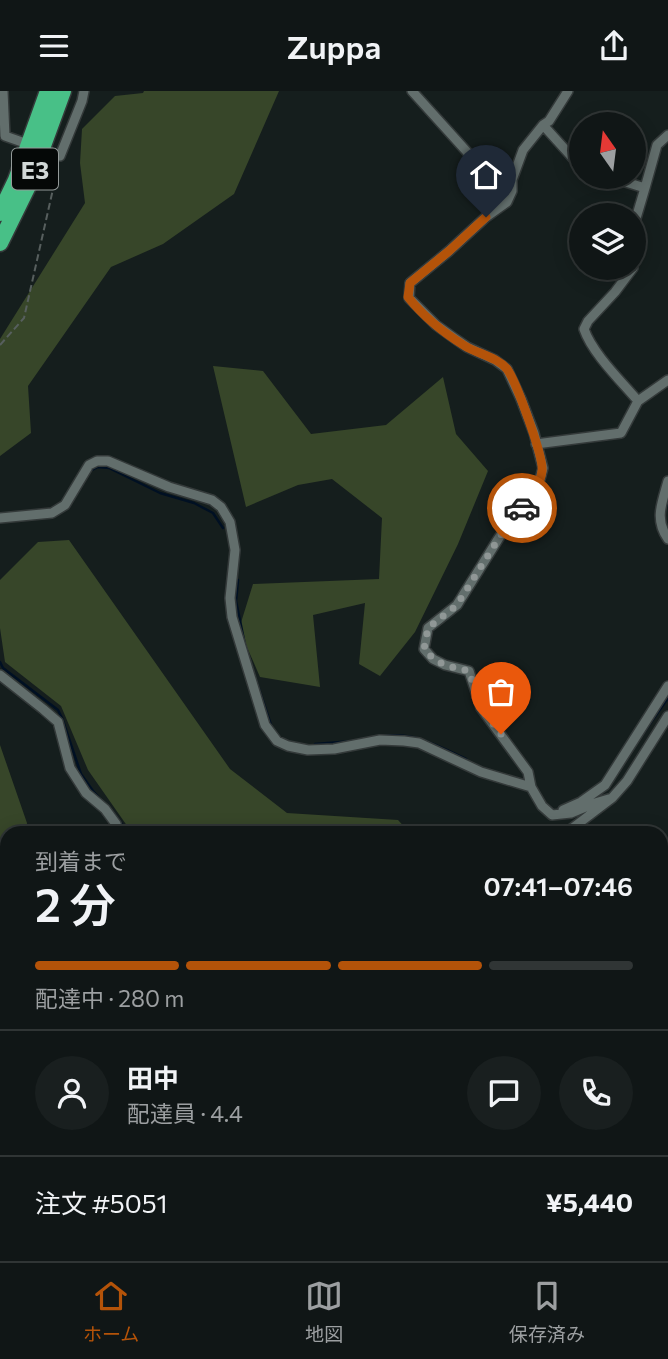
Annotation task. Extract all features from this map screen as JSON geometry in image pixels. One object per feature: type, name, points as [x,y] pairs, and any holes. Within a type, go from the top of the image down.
[{"type":"highway","name":"E3","points":[[0,213],[21,168],[48,91]]},
{"type":"highway","name":"E3","points":[[0,243],[29,184],[63,91]]},
{"type":"street","points":[[3,91],[5,137],[22,142]]},
{"type":"street","points":[[60,156],[84,91]]},
{"type":"street","points":[[412,91],[478,164],[490,173],[512,180]]},
{"type":"street","points":[[568,91],[549,121],[523,150],[507,202],[410,283],[408,297],[436,325],[467,347],[495,360],[507,369],[521,399],[543,468],[537,490],[507,525],[457,605],[428,628],[424,649],[433,659],[445,665],[469,671],[481,708],[528,772],[531,787],[542,806],[552,815],[571,813],[612,798]]},
{"type":"street","points":[[543,125],[569,154]]},
{"type":"street","points":[[646,184],[657,145],[668,135]]},
{"type":"street","points":[[624,280],[588,321],[584,330],[587,339],[638,401]]},
{"type":"street","points":[[536,445],[621,433],[638,401],[668,380]]},
{"type":"street","points":[[0,518],[52,513],[65,505],[89,465],[97,461],[108,461],[169,487],[212,500],[221,507],[230,522],[235,550],[230,599],[232,617],[265,725],[277,741],[308,750],[334,749],[380,740],[419,743],[481,772],[531,787]]},
{"type":"street","points":[[668,481],[660,516],[662,530],[668,539]]},
{"type":"street","points":[[0,675],[58,723],[70,768],[86,793],[105,809],[117,826]]},
{"type":"street","points":[[552,815],[605,785],[668,686]]},
{"type":"street","points":[[575,826],[612,798],[627,781],[668,716]]},
{"type":"path","points":[[0,345],[24,318],[60,156]]},
{"type":"green space","points":[[144,91],[279,91],[234,194],[163,244],[111,267],[28,386],[31,433],[0,456],[0,339],[85,203],[80,163],[82,129],[115,96]]},
{"type":"green space","points":[[213,366],[263,371],[311,434],[386,425],[443,377],[456,434],[488,471],[458,544],[415,632],[380,676],[359,664],[365,603],[313,615],[320,687],[260,677],[239,629],[253,584],[379,579],[382,518],[332,479],[298,485],[246,507]]},
{"type":"green space","points":[[69,540],[230,769],[287,813],[398,820],[404,826],[127,826],[88,770],[61,706],[5,662],[0,628],[0,580],[38,542]]},
{"type":"green space","points":[[0,745],[27,823],[27,826],[0,826]]},
{"type":"waterway","points":[[88,472],[98,467],[109,468],[160,493],[194,503],[213,513],[223,528]]},
{"type":"waterway","points":[[664,514],[668,501]]},
{"type":"waterway","points":[[238,580],[236,601],[245,645]]},
{"type":"waterway","points":[[0,662],[3,668],[58,710],[81,774],[102,801]]},
{"type":"waterway","points":[[251,665],[271,725]]},
{"type":"waterway","points":[[642,735],[668,698]]},
{"type":"waterway","points":[[384,736],[416,738],[466,759]]},
{"type":"waterway","points":[[315,744],[353,741]]},
{"type":"waterway","points":[[112,811],[123,826]]},
{"type":"way so far","points":[[501,734],[481,708],[469,671],[445,665],[433,659],[424,649],[428,628],[457,605],[507,525],[522,508]]},
{"type":"route","points":[[486,217],[410,283],[408,297],[436,325],[467,347],[495,360],[507,369],[513,380],[534,433],[543,468],[537,490],[522,508]]}]
